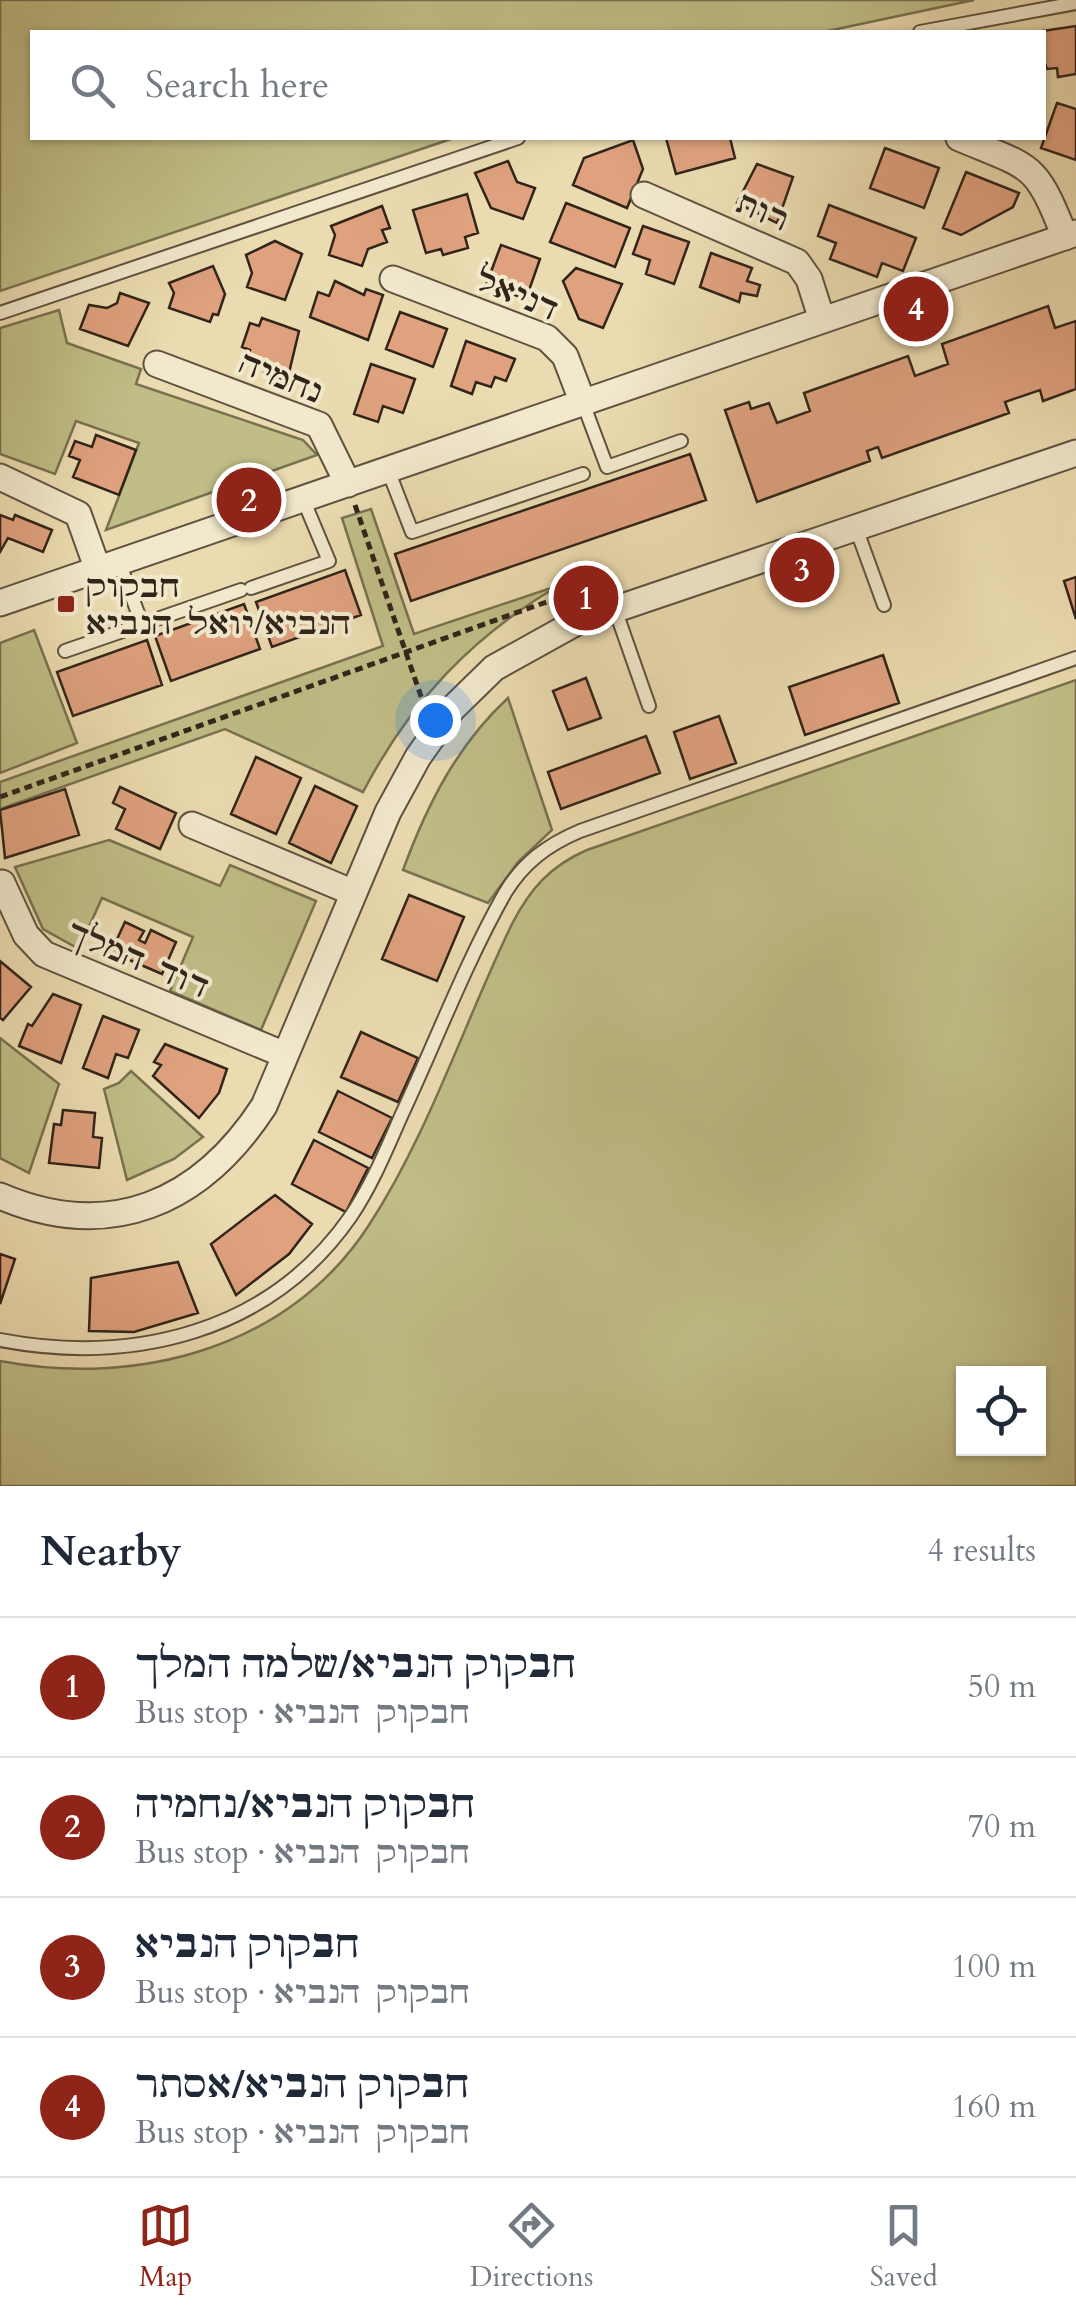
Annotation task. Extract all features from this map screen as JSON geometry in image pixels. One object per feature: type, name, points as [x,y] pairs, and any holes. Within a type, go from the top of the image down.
[{"type":"street","points":[[0,603],[1071,235],[1033,171],[963,140]]},
{"type":"street","name":"רות","points":[[644,195],[797,262],[809,278],[822,320]]},
{"type":"street","name":"דניאל","points":[[393,279],[547,338],[566,356],[584,403]]},
{"type":"street","name":"נחמיה","points":[[158,364],[319,425],[348,484]]},
{"type":"street","points":[[0,1196],[32,1210],[92,1217],[151,1206],[186,1189],[244,1138],[264,1106],[388,812],[434,733],[472,687],[518,650],[615,609],[1076,453]]},
{"type":"street","points":[[0,478],[66,505],[78,514],[108,566]]},
{"type":"street","points":[[192,825],[354,894]]},
{"type":"street","name":"דוד המלך","points":[[2,883],[26,935],[44,954],[285,1055]]},
{"type":"lane","points":[[931,30],[1076,3]]},
{"type":"lane","points":[[0,313],[512,140]]},
{"type":"lane","points":[[584,403],[606,467],[682,441]]},
{"type":"lane","points":[[388,470],[412,532],[583,474]]},
{"type":"lane","points":[[64,651],[328,561],[303,499]]},
{"type":"lane","points":[[856,528],[884,605]]},
{"type":"lane","points":[[108,566],[142,624]]},
{"type":"lane","points":[[615,609],[649,706]]},
{"type":"lane","points":[[0,1340],[55,1350],[113,1350],[168,1340],[222,1322],[271,1294],[314,1258],[351,1216],[379,1166],[505,894],[527,864],[549,846],[580,831],[1076,658]]},
{"type":"path","points":[[348,484],[434,733]]},
{"type":"path","points":[[0,796],[552,600],[568,602]]},
{"type":"shaded area","points":[[0,0],[974,0],[832,30],[30,30],[30,140],[448,140],[0,291]]},
{"type":"shaded area","points":[[59,310],[67,343],[141,369],[136,384],[303,440],[317,455],[106,530],[139,443],[76,421],[55,474],[0,454],[0,328]]},
{"type":"shaded area","points":[[371,509],[414,634],[560,585],[499,626],[446,674],[401,729],[363,792],[225,729],[0,809],[0,782],[383,646],[342,518]]},
{"type":"shaded area","points":[[34,630],[77,743],[0,773],[0,643]]},
{"type":"shaded area","points":[[1076,680],[1076,1486],[0,1486],[0,1361],[52,1368],[104,1368],[156,1362],[206,1349],[253,1329],[297,1302],[336,1268],[369,1225],[410,1153],[519,911],[552,871],[574,856]]},
{"type":"shaded area","points":[[508,698],[552,830],[518,862],[488,903],[403,870],[445,777],[473,736]]},
{"type":"shaded area","points":[[109,840],[220,886],[230,865],[316,901],[261,1030],[170,991],[193,937],[102,898],[79,949],[43,929],[15,867]]},
{"type":"shaded area","points":[[0,1038],[59,1084],[29,1173],[0,1158]]},
{"type":"shaded area","points":[[131,1071],[203,1137],[174,1159],[127,1180],[104,1089],[119,1083]]},
{"type":"building","points":[[1076,26],[1076,74],[1058,77],[1057,68],[1047,69],[1046,30]]},
{"type":"building","points":[[1057,103],[1076,109],[1076,160],[1041,148]]},
{"type":"building","points":[[633,140],[643,169],[627,208],[573,185],[584,158]]},
{"type":"building","points":[[667,140],[730,140],[735,158],[676,174]]},
{"type":"building","points":[[885,148],[939,168],[924,208],[870,188]]},
{"type":"building","points":[[508,161],[517,182],[535,188],[523,219],[491,208],[475,173]]},
{"type":"building","points":[[757,164],[793,177],[777,223],[737,203]]},
{"type":"building","points":[[966,172],[1019,193],[1013,207],[961,235],[943,228]]},
{"type":"building","points":[[467,194],[478,233],[465,237],[468,248],[443,255],[441,249],[426,253],[413,210]]},
{"type":"building","points":[[566,203],[630,228],[615,267],[550,242]]},
{"type":"building","points":[[829,205],[916,238],[903,271],[882,263],[877,277],[830,259],[836,243],[818,236]]},
{"type":"building","points":[[382,206],[390,228],[382,230],[387,242],[368,249],[362,266],[329,255],[335,235],[331,226]]},
{"type":"building","points":[[643,226],[689,242],[674,284],[646,274],[650,260],[633,254]]},
{"type":"building","points":[[275,241],[302,254],[285,300],[247,287],[252,273],[246,255]]},
{"type":"building","points":[[501,245],[540,259],[526,299],[486,285]]},
{"type":"building","points":[[711,253],[752,268],[747,281],[760,285],[757,296],[741,293],[739,302],[700,287]]},
{"type":"building","points":[[213,266],[225,294],[218,315],[213,314],[210,322],[169,308],[174,293],[169,283]]},
{"type":"building","points":[[576,268],[622,284],[603,328],[579,319],[563,281]]},
{"type":"building","points":[[335,281],[364,295],[366,289],[383,295],[368,340],[310,317],[318,292],[329,296]]},
{"type":"building","points":[[120,293],[149,303],[128,346],[80,329],[89,305],[107,308],[117,303]]},
{"type":"building","points":[[1048,306],[1055,328],[1076,321],[1076,389],[1043,401],[1040,390],[1005,402],[1009,413],[882,458],[878,447],[867,451],[870,461],[757,502],[725,410],[749,402],[751,409],[769,403],[777,423],[810,411],[804,393],[908,356],[915,376],[948,364],[942,344]]},
{"type":"building","points":[[400,312],[447,329],[433,367],[386,349]]},
{"type":"building","points":[[262,318],[299,331],[287,381],[264,373],[267,365],[247,358],[250,350],[242,347],[250,323],[259,326]]},
{"type":"building","points":[[466,341],[515,359],[506,381],[495,377],[491,387],[476,382],[472,394],[451,386]]},
{"type":"building","points":[[371,364],[415,379],[403,413],[383,406],[378,422],[354,414]]},
{"type":"building","points":[[96,435],[136,450],[119,495],[73,477],[80,460],[69,456],[75,441],[92,447]]},
{"type":"building","points":[[690,454],[706,500],[411,601],[395,554]]},
{"type":"building","points":[[0,515],[13,520],[15,515],[52,530],[43,552],[8,538],[0,552]]},
{"type":"building","points":[[345,570],[361,615],[272,647],[256,602]]},
{"type":"building","points":[[1076,577],[1076,619],[1064,581]]},
{"type":"building","points":[[244,604],[260,649],[171,681],[155,636]]},
{"type":"building","points":[[147,640],[162,685],[73,716],[57,672]]},
{"type":"building","points":[[883,655],[899,703],[805,735],[789,687]]},
{"type":"building","points":[[586,678],[601,718],[568,730],[553,691]]},
{"type":"building","points":[[719,716],[736,763],[690,779],[674,732]]},
{"type":"building","points":[[646,736],[660,773],[561,809],[548,772]]},
{"type":"building","points":[[256,757],[301,778],[276,834],[231,814]]},
{"type":"building","points":[[315,786],[357,806],[331,863],[289,843]]},
{"type":"building","points":[[120,787],[176,813],[160,849],[116,829],[125,809],[113,803]]},
{"type":"building","points":[[65,789],[79,835],[5,858],[0,810]]},
{"type":"building","points":[[409,895],[464,917],[437,981],[382,959]]},
{"type":"building","points":[[125,922],[144,931],[139,940],[145,943],[151,930],[176,942],[162,974],[111,952]]},
{"type":"building","points":[[0,961],[31,987],[3,1020],[0,1018]]},
{"type":"building","points":[[53,994],[81,1005],[61,1063],[19,1046],[28,1024],[32,1026]]},
{"type":"building","points":[[103,1016],[139,1030],[128,1058],[116,1054],[108,1078],[83,1068]]},
{"type":"building","points":[[361,1032],[418,1058],[398,1102],[341,1077]]},
{"type":"building","points":[[165,1044],[227,1069],[219,1093],[199,1118],[153,1076],[161,1065],[154,1062]]},
{"type":"building","points":[[338,1091],[392,1118],[372,1158],[319,1132]]},
{"type":"building","points":[[63,1110],[95,1113],[93,1137],[102,1138],[99,1168],[49,1163],[54,1124],[61,1125]]},
{"type":"building","points":[[314,1140],[368,1168],[346,1212],[292,1184]]},
{"type":"building","points":[[275,1195],[312,1224],[289,1254],[236,1295],[211,1244]]},
{"type":"building","points":[[0,1254],[15,1259],[0,1304]]},
{"type":"building","points":[[178,1262],[198,1313],[134,1332],[89,1331],[91,1278]]},
{"type":"place","name":"חבקוק הנביא/אסתר","points":[[916,309]]},
{"type":"place","name":"חבקוק הנביא/נחמיה","points":[[249,500]]},
{"type":"place","name":"חבקוק הנביא","points":[[802,570]]},
{"type":"place","name":"חבקוק הנביא/שלמה המלך","points":[[586,598]]},
{"type":"place","name":"חבקוק הנביא/יואל הנביא","points":[[66,604]]}]
